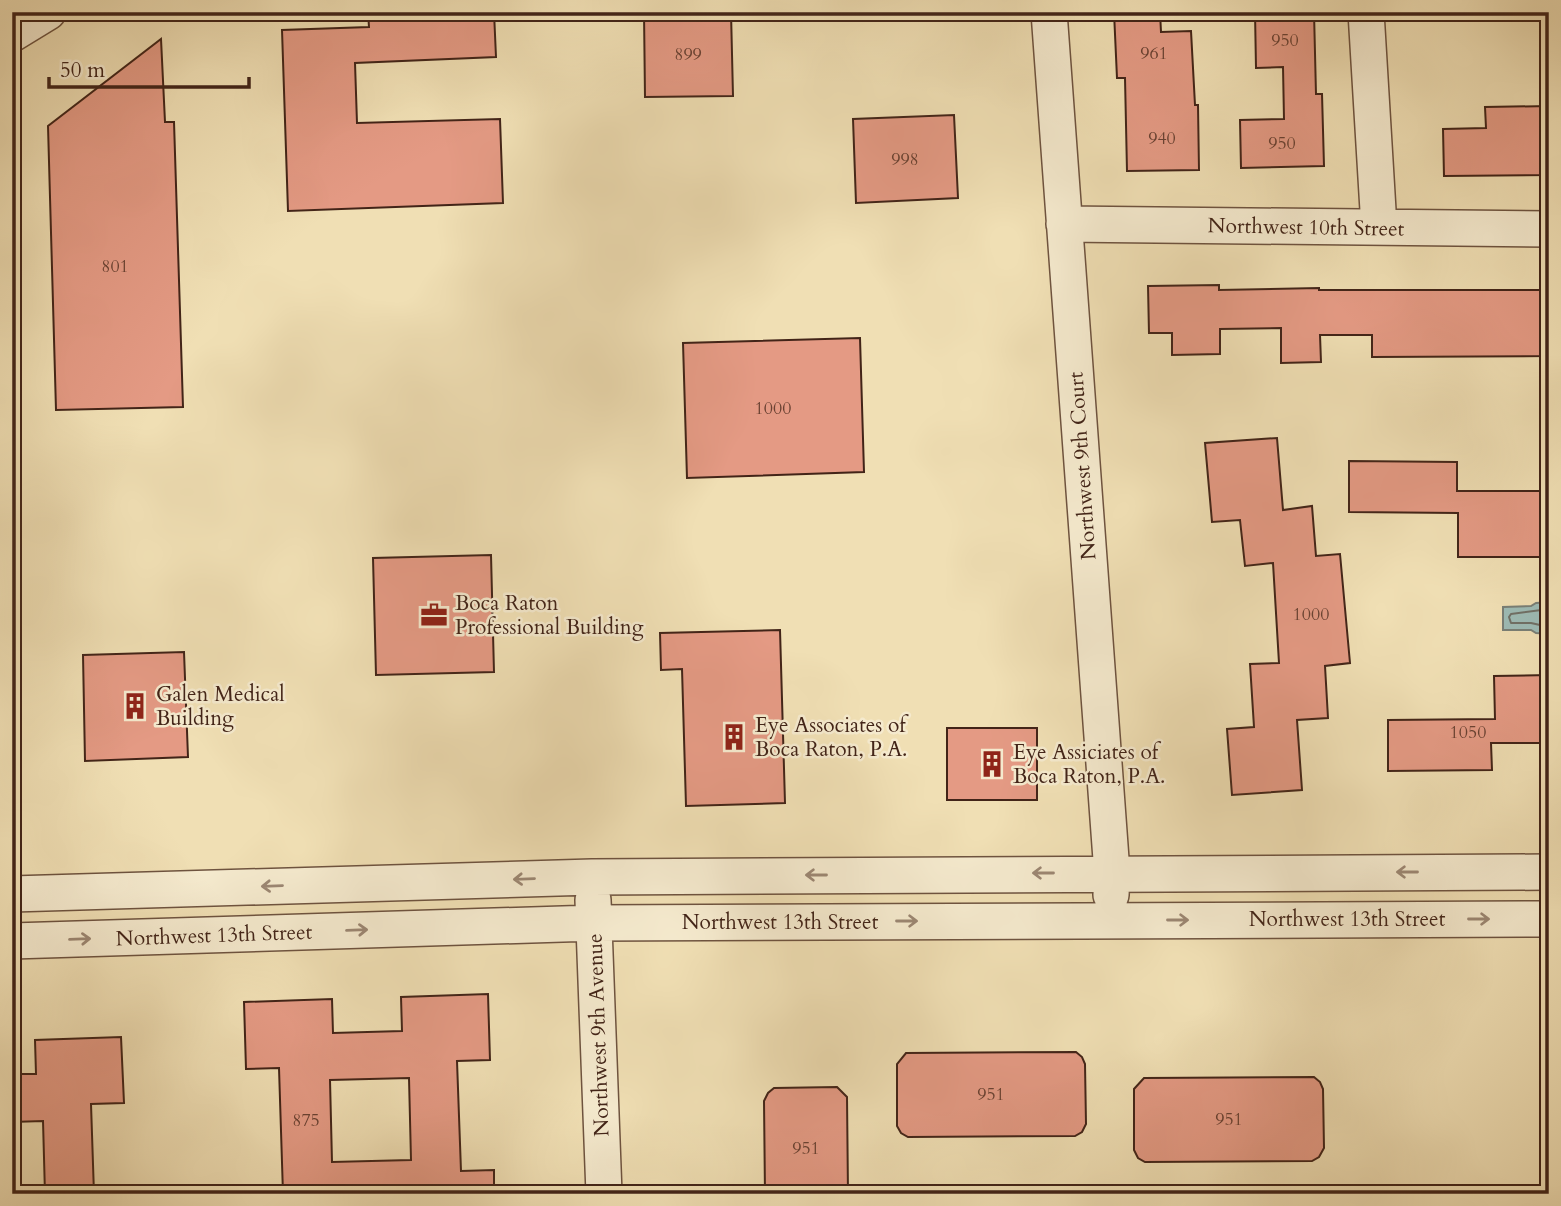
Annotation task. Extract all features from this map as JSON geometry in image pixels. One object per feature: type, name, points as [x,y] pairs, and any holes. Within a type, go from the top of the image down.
[{"type":"street","points":[[12,34],[48,12]]},
{"type":"street","name":"Northwest 9th Court","points":[[1049,12],[1112,873],[1110,920]]},
{"type":"street","points":[[1366,12],[1378,227]]},
{"type":"street","name":"Northwest 10th Street","points":[[1064,224],[1549,229]]},
{"type":"street","points":[[12,894],[592,877],[1549,872]]},
{"type":"street","name":"Northwest 9th Avenue","points":[[592,877],[604,1194]]},
{"type":"street","name":"Northwest 13th Street","points":[[12,941],[594,923],[1549,919]]},
{"type":"water","points":[[1549,602],[1549,634],[1531,630],[1503,630],[1503,607]]},
{"type":"building","points":[[368,12],[494,12],[496,57],[355,63],[357,123],[500,119],[503,203],[288,211],[282,30],[369,27]]},
{"type":"building","points":[[644,12],[731,12],[733,96],[645,97]]},
{"type":"building","points":[[1114,12],[1160,12],[1161,32],[1191,31],[1195,105],[1198,105],[1199,170],[1127,171],[1125,78],[1117,78]]},
{"type":"building","points":[[1255,12],[1314,12],[1316,94],[1322,94],[1324,166],[1241,168],[1240,120],[1284,119],[1283,67],[1256,68]]},
{"type":"building","points":[[161,39],[165,122],[174,122],[183,407],[56,410],[48,126]]},
{"type":"building","points":[[1549,106],[1549,175],[1444,176],[1443,129],[1486,128],[1485,107]]},
{"type":"building","points":[[954,115],[958,198],[856,203],[853,119]]},
{"type":"building","points":[[1219,285],[1219,290],[1549,290],[1549,356],[1372,357],[1372,335],[1320,335],[1321,362],[1281,363],[1281,328],[1220,329],[1220,354],[1172,355],[1172,333],[1149,333],[1148,286]]},
{"type":"building","points":[[860,338],[864,472],[687,478],[683,343]]},
{"type":"building","points":[[1277,438],[1283,510],[1312,506],[1316,556],[1340,554],[1350,663],[1325,666],[1328,718],[1297,720],[1302,790],[1232,795],[1227,729],[1254,727],[1250,664],[1279,663],[1273,563],[1245,566],[1240,520],[1212,522],[1205,443]]},
{"type":"building","points":[[1349,461],[1457,462],[1457,491],[1549,491],[1549,557],[1458,557],[1458,513],[1349,512]]},
{"type":"building","name":"Boca Raton Professional Building","points":[[491,555],[494,672],[376,675],[373,558]]},
{"type":"building","name":"Eye Associates of Boca Raton, P.A.","points":[[780,630],[785,803],[686,806],[682,669],[661,670],[660,633]]},
{"type":"building","name":"Galen Medical Building","points":[[184,652],[188,757],[85,761],[83,655]]},
{"type":"building","points":[[1549,675],[1549,743],[1491,743],[1492,770],[1388,771],[1388,720],[1495,719],[1494,676]]},
{"type":"building","name":"Eye Assiciates of Boca Raton, P.A.","points":[[947,728],[1037,728],[1037,800],[947,800]]},
{"type":"building","points":[[488,994],[490,1060],[457,1061],[461,1171],[494,1170],[494,1194],[283,1194],[279,1068],[246,1069],[244,1002],[332,999],[333,1033],[402,1031],[401,997]],"holes":[[[409,1078],[411,1160],[332,1162],[330,1080]]]},
{"type":"building","points":[[121,1037],[124,1103],[91,1104],[94,1194],[45,1194],[43,1121],[12,1122],[12,1074],[36,1074],[35,1040]]},
{"type":"building","points":[[1076,1052],[1085,1064],[1086,1124],[1082,1132],[1075,1136],[908,1137],[901,1133],[897,1126],[897,1064],[906,1053]]},
{"type":"building","points":[[1314,1077],[1323,1089],[1324,1148],[1319,1157],[1312,1161],[1145,1162],[1138,1158],[1134,1150],[1134,1089],[1144,1078]]},
{"type":"building","points":[[837,1087],[847,1097],[848,1194],[765,1194],[764,1101],[768,1093],[774,1088]]},
{"type":"place","name":"Boca Raton Professional Building","points":[[434,615]]},
{"type":"place","name":"Galen Medical Building","points":[[135,706]]},
{"type":"place","name":"Eye Associates of Boca Raton, P.A.","points":[[734,737]]},
{"type":"place","name":"Eye Assiciates of Boca Raton, P.A.","points":[[992,764]]}]
